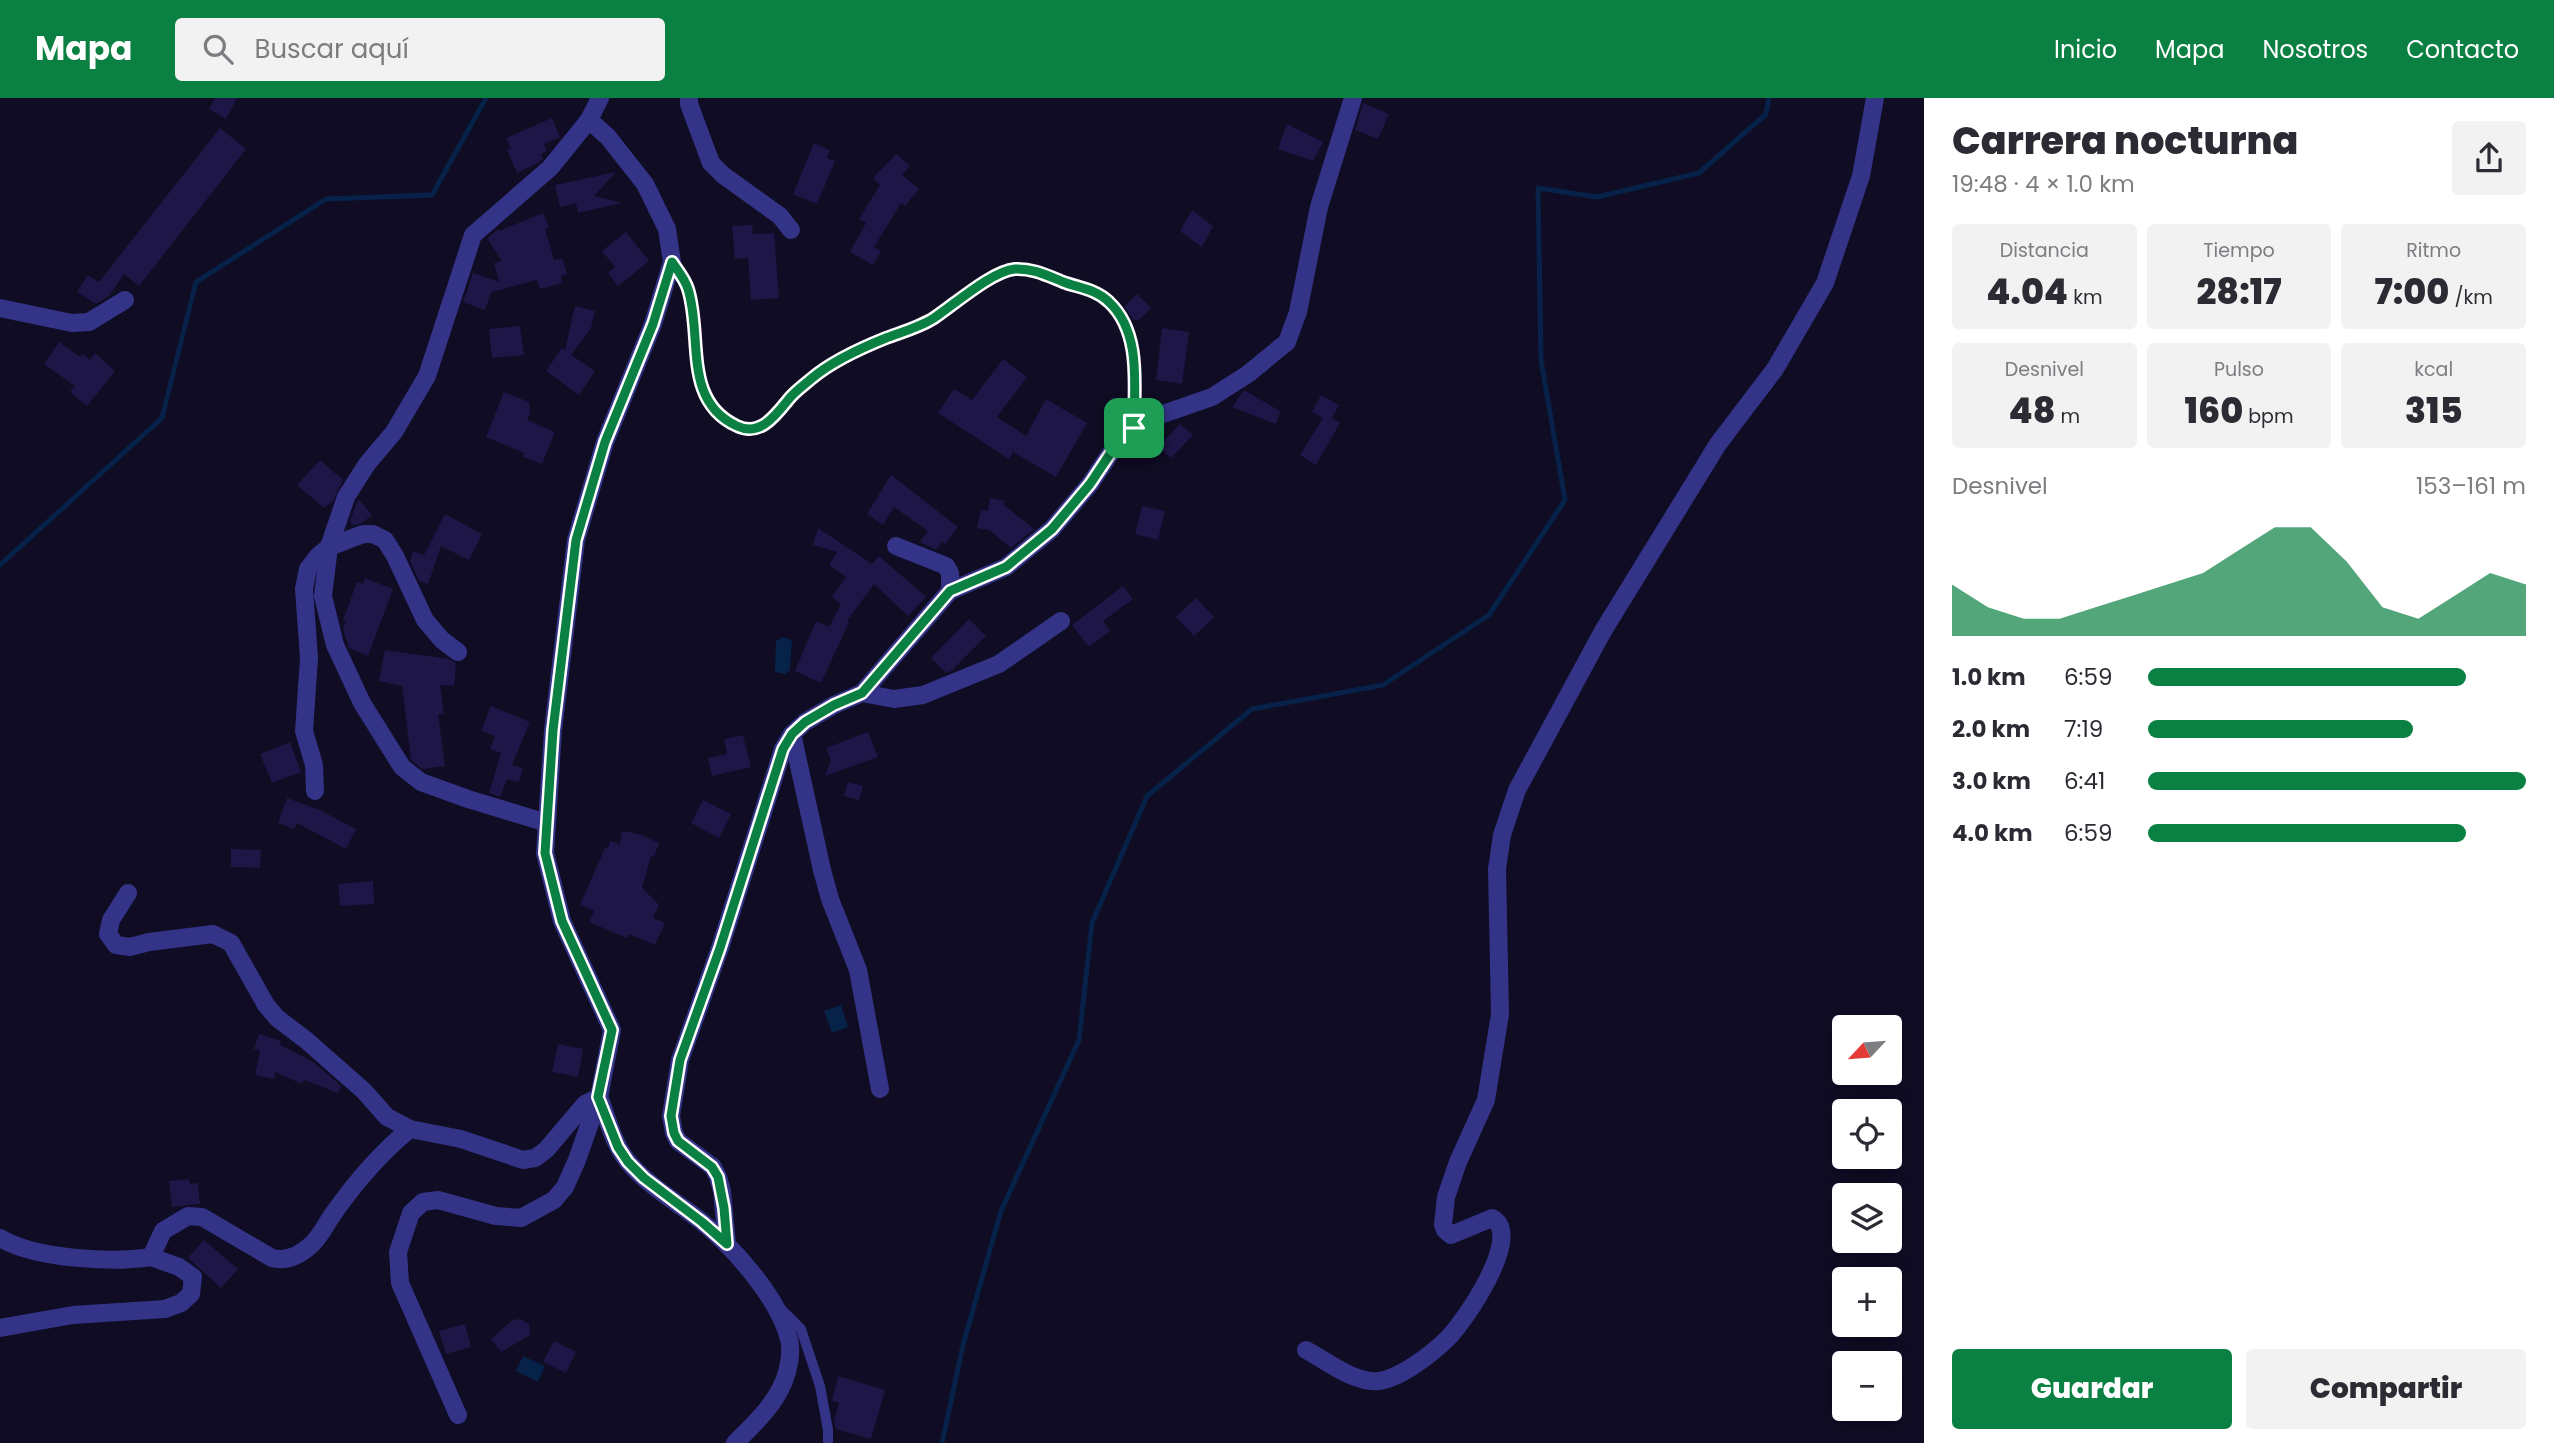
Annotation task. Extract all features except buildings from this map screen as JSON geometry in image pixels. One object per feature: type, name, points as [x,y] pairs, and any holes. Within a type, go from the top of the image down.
[{"type":"street","points":[[547,823],[468,800],[421,782],[402,767],[362,703],[335,645],[323,596],[329,547],[346,497],[394,432],[427,376],[473,235],[550,168],[589,120],[600,98]]},
{"type":"street","points":[[689,98],[711,163],[723,175],[780,216],[791,230]]},
{"type":"street","points":[[727,1244],[718,1177],[712,1167],[678,1141],[671,1116],[680,1060],[720,948],[783,749],[792,734],[834,705],[862,693],[950,591],[1006,567],[1052,529],[1090,484],[1116,445],[1134,428],[1160,415],[1212,397],[1248,374],[1287,342],[1298,312],[1319,207],[1353,98]]},
{"type":"street","points":[[1306,1350],[1361,1379],[1379,1381],[1398,1375],[1447,1339],[1491,1275],[1501,1246],[1502,1228],[1498,1221],[1492,1217],[1451,1235],[1443,1225],[1446,1197],[1486,1100],[1500,1014],[1497,869],[1502,835],[1517,790],[1603,631],[1718,444],[1775,369],[1825,283],[1861,176],[1875,98]]},
{"type":"street","points":[[458,1415],[400,1283],[398,1252],[411,1213],[423,1202],[438,1199],[496,1216],[521,1218],[554,1200],[565,1187],[578,1160],[598,1097],[612,1030],[562,921],[545,853],[553,730],[576,540],[605,442],[653,324],[672,262],[667,229],[645,184],[608,137],[589,120]]},
{"type":"street","points":[[0,308],[39,318],[72,323],[89,322],[125,300]]},
{"type":"street","points":[[315,791],[314,765],[304,731],[309,658],[304,589],[308,569],[317,556],[329,547],[363,534],[373,534],[385,540],[396,556],[425,620],[442,640],[458,652]]},
{"type":"street","points":[[896,546],[946,566],[950,573],[950,591]]},
{"type":"street","points":[[862,693],[894,699],[923,695],[999,664],[1061,621]]},
{"type":"street","points":[[792,734],[830,899],[858,970],[880,1089]]},
{"type":"street","points":[[128,893],[111,920],[108,934],[116,945],[130,947],[213,934],[222,936],[231,943],[266,1005],[277,1018],[364,1091],[387,1117],[410,1129],[461,1139],[523,1160],[535,1158],[546,1150],[585,1104],[598,1097]]},
{"type":"street","points":[[598,1097],[618,1147],[628,1162],[644,1178],[727,1244],[770,1298],[789,1339],[790,1356],[784,1380],[762,1416],[735,1443]]},
{"type":"street","points":[[151,1257],[163,1231],[188,1216],[202,1217],[272,1258],[281,1261],[297,1256],[313,1244],[333,1213],[379,1156],[410,1129]]},
{"type":"street","points":[[0,1238],[8,1243],[43,1252],[91,1259],[151,1257],[179,1267],[193,1277],[191,1294],[181,1303],[165,1309],[73,1315],[0,1328]]},
{"type":"lane","points":[[672,262],[689,291],[701,382],[706,400],[716,414],[748,430],[759,429],[824,369],[873,344],[932,320],[997,274],[1015,269],[1041,272],[1085,287],[1108,300],[1122,317],[1135,354],[1134,428]]},
{"type":"lane","points":[[770,1298],[801,1329],[820,1386],[828,1443]]},
{"type":"water","points":[[783,637],[792,640],[790,670],[785,674],[775,672],[776,641]]},
{"type":"water","points":[[841,1005],[848,1027],[832,1033],[824,1011]]},
{"type":"water","points":[[523,1356],[545,1366],[538,1382],[516,1371]]},
{"type":"waterway","points":[[0,565],[162,418],[196,282],[326,199],[432,195],[486,98]]},
{"type":"waterway","points":[[942,1443],[963,1345],[1001,1211],[1079,1040],[1092,923],[1147,796],[1252,709],[1383,685],[1489,615],[1565,500],[1541,360],[1538,188],[1597,197],[1699,173],[1766,114],[1769,98]]},
{"type":"route","points":[[672,262],[689,291],[701,382],[706,400],[716,414],[748,430],[759,429],[824,369],[885,339],[932,320],[997,274],[1015,269],[1041,272],[1085,287],[1108,300],[1122,317],[1135,354],[1134,428],[1116,445],[1090,484],[1052,529],[1006,567],[950,591],[862,693],[805,722],[792,734],[783,749],[720,948],[680,1060],[671,1116],[671,1125],[678,1141],[712,1167],[718,1177],[722,1191],[727,1244],[644,1178],[618,1147],[598,1097],[612,1030],[562,921],[545,853],[553,730],[576,540],[605,442],[653,324],[672,262]]}]
